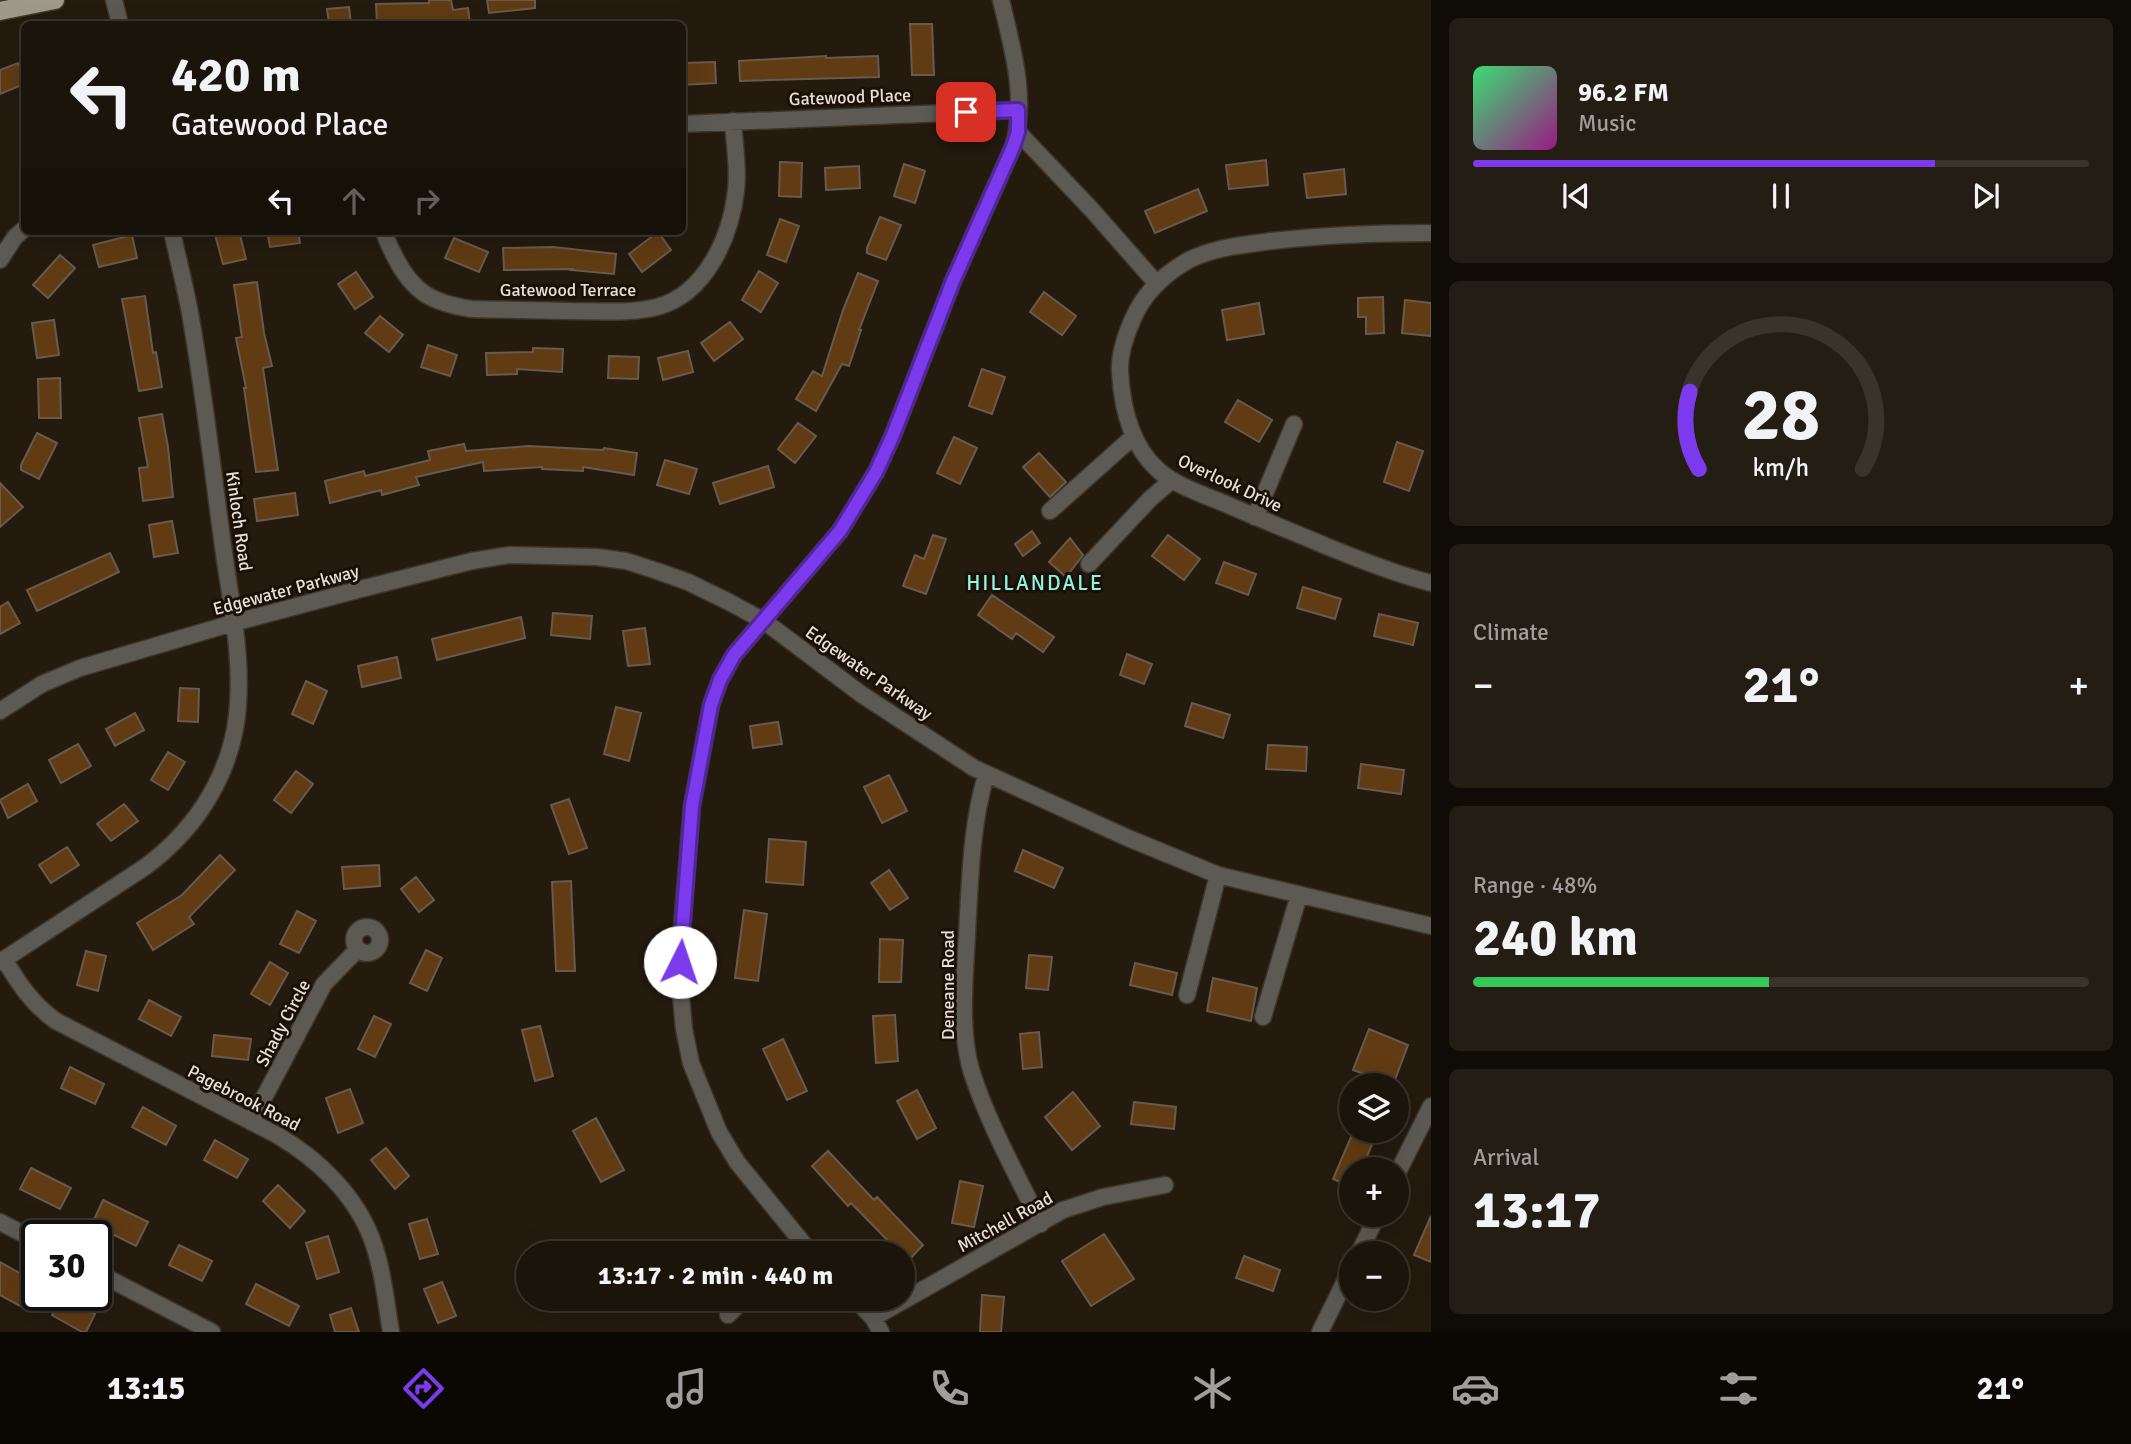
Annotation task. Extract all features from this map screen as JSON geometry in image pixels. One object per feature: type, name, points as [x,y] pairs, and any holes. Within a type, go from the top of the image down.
[{"type":"main road","points":[[0,11],[55,0]]},
{"type":"street","points":[[114,0],[119,21]]},
{"type":"street","points":[[801,1241],[727,1147],[691,1063],[681,1008],[680,962],[688,841],[697,772],[715,692],[734,655],[840,531],[876,472],[953,281],[1013,147],[1018,132],[1017,67],[1001,0]]},
{"type":"street","name":"Gatewood Place","points":[[686,124],[1018,110]]},
{"type":"street","name":"Gatewood Terrace","points":[[384,235],[404,275],[421,293],[445,305],[471,309],[631,312],[659,307],[679,298],[697,283],[718,254],[732,215],[737,188],[733,121]]},
{"type":"street","points":[[1018,132],[1157,284]]},
{"type":"street","points":[[0,260],[21,232]]},
{"type":"street","name":"Overlook Drive","points":[[1431,233],[1344,235],[1239,245],[1191,260],[1157,284],[1146,296],[1125,337],[1120,363],[1125,407],[1134,436],[1145,456],[1172,480],[1376,566],[1431,583]]},
{"type":"street","name":"Kinloch Road","points":[[2,960],[167,851],[205,806],[228,756],[238,702],[233,623],[191,319],[173,235]]},
{"type":"street","points":[[1255,517],[1294,424]]},
{"type":"street","points":[[1050,511],[1134,436]]},
{"type":"street","points":[[1089,564],[1150,499],[1172,480]]},
{"type":"street","name":"Edgewater Parkway","points":[[0,711],[42,684],[80,668],[233,623],[472,561],[510,555],[596,557],[626,561],[688,582],[764,621],[862,694],[986,775],[1218,876],[1431,926]]},
{"type":"street","name":"Deneane Road","points":[[986,775],[978,801],[971,870],[964,981],[966,1043],[971,1071],[987,1113],[1041,1224]]},
{"type":"street","points":[[1187,995],[1218,876]]},
{"type":"street","points":[[1263,1017],[1299,895]]},
{"type":"street","name":"Shady Circle","points":[[251,1122],[324,984],[358,949]]},
{"type":"street","name":"Pagebrook Road","points":[[2,960],[27,996],[42,1012],[56,1021],[251,1122],[302,1150],[317,1162],[343,1190],[360,1215],[372,1240],[381,1270],[391,1332]]},
{"type":"street","points":[[1406,1157],[1431,1106]]},
{"type":"street","name":"Mitchell Road","points":[[877,1325],[1063,1210],[1103,1197],[1165,1185]]},
{"type":"street","points":[[0,1222],[21,1233]]},
{"type":"street","points":[[112,1280],[212,1332]]},
{"type":"street","points":[[1320,1332],[1339,1293]]},
{"type":"street","points":[[728,1315],[732,1311]]},
{"type":"street","points":[[865,1311],[877,1325]]},
{"type":"building","points":[[429,0],[451,0],[453,10],[468,8],[470,21],[377,21],[376,4],[429,3]]},
{"type":"building","points":[[487,0],[535,0],[535,8],[489,13]]},
{"type":"building","points":[[349,7],[351,21],[329,21],[327,9]]},
{"type":"building","points":[[910,24],[932,24],[934,75],[912,75]]},
{"type":"building","points":[[878,56],[879,77],[740,81],[739,61]]},
{"type":"building","points":[[715,62],[716,83],[686,85],[686,63]]},
{"type":"building","points":[[18,63],[21,85],[0,94],[0,70]]},
{"type":"building","points":[[1266,160],[1268,185],[1229,189],[1226,165]]},
{"type":"building","points":[[780,162],[802,163],[801,197],[779,196]]},
{"type":"building","points":[[904,164],[925,171],[915,203],[894,196]]},
{"type":"building","points":[[859,166],[860,188],[826,190],[825,168]]},
{"type":"building","points":[[1344,169],[1346,194],[1307,198],[1304,174]]},
{"type":"building","points":[[1198,189],[1207,211],[1155,233],[1145,211]]},
{"type":"building","points":[[880,217],[901,225],[886,260],[867,253]]},
{"type":"building","points":[[780,219],[799,226],[786,262],[767,255]]},
{"type":"building","points":[[132,235],[137,258],[99,267],[93,245]]},
{"type":"building","points":[[215,235],[240,235],[246,259],[223,264]]},
{"type":"building","points":[[268,235],[299,235],[300,243],[270,247]]},
{"type":"building","points":[[654,235],[660,235],[671,250],[642,272],[629,254]]},
{"type":"building","points":[[454,238],[488,252],[479,272],[445,258]]},
{"type":"building","points":[[553,247],[616,254],[614,274],[572,269],[504,270],[503,248]]},
{"type":"building","points":[[60,255],[75,268],[48,298],[33,285]]},
{"type":"building","points":[[759,271],[778,283],[761,312],[742,300]]},
{"type":"building","points":[[356,272],[373,297],[355,309],[338,284]]},
{"type":"building","points":[[858,273],[878,281],[859,330],[849,366],[842,364],[816,411],[796,399],[813,371],[822,376]]},
{"type":"building","points":[[257,282],[272,366],[263,368],[278,470],[256,472],[246,388],[236,338],[242,337],[234,285]]},
{"type":"building","points":[[1044,292],[1076,316],[1062,335],[1030,312]]},
{"type":"building","points":[[145,296],[153,353],[156,352],[162,387],[139,391],[122,299]]},
{"type":"building","points":[[1383,297],[1384,333],[1366,334],[1366,317],[1358,317],[1358,298]]},
{"type":"building","points":[[1405,300],[1431,303],[1431,336],[1402,333]]},
{"type":"building","points":[[1259,303],[1264,334],[1227,340],[1222,310]]},
{"type":"building","points":[[380,316],[403,335],[389,352],[365,333]]},
{"type":"building","points":[[54,320],[59,355],[37,358],[32,323]]},
{"type":"building","points":[[730,322],[743,339],[714,361],[701,343]]},
{"type":"building","points":[[428,345],[457,355],[450,376],[421,367]]},
{"type":"building","points":[[533,348],[563,349],[562,372],[517,369],[517,374],[487,375],[486,353],[533,352]]},
{"type":"building","points":[[688,351],[693,372],[663,380],[658,358]]},
{"type":"building","points":[[609,356],[639,357],[638,379],[608,378]]},
{"type":"building","points":[[982,369],[1005,377],[992,414],[969,406]]},
{"type":"building","points":[[60,378],[61,418],[39,418],[38,379]]},
{"type":"building","points":[[1238,400],[1272,420],[1259,442],[1225,422]]},
{"type":"building","points":[[162,414],[173,497],[143,501],[139,468],[148,467],[139,418]]},
{"type":"building","points":[[798,423],[816,436],[795,463],[778,449]]},
{"type":"building","points":[[37,433],[57,443],[39,479],[21,470]]},
{"type":"building","points":[[954,437],[977,448],[960,484],[937,473]]},
{"type":"building","points":[[1397,442],[1423,451],[1409,491],[1384,482]]},
{"type":"building","points":[[464,444],[466,451],[529,446],[604,448],[637,453],[634,475],[583,467],[583,471],[542,467],[484,471],[483,462],[416,477],[419,485],[382,495],[381,490],[330,503],[325,481],[364,471],[365,476],[430,460],[428,451]]},
{"type":"building","points":[[1039,453],[1066,482],[1050,497],[1023,467]]},
{"type":"building","points":[[665,460],[697,469],[689,494],[657,485]]},
{"type":"building","points":[[768,466],[774,487],[720,504],[713,483]]},
{"type":"building","points":[[0,483],[23,507],[0,527]]},
{"type":"building","points":[[295,493],[298,515],[257,521],[254,499]]},
{"type":"building","points":[[172,521],[178,553],[154,557],[149,525]]},
{"type":"building","points":[[1032,531],[1040,543],[1023,556],[1015,544]]},
{"type":"building","points":[[933,535],[946,539],[926,594],[903,586],[915,555],[924,559]]},
{"type":"building","points":[[1168,535],[1200,559],[1184,580],[1152,556]]},
{"type":"building","points":[[1070,538],[1083,555],[1066,577],[1049,562]]},
{"type":"building","points":[[110,553],[119,572],[37,611],[27,590]]},
{"type":"building","points":[[1224,562],[1256,574],[1248,595],[1216,583]]},
{"type":"building","points":[[1303,587],[1341,599],[1335,619],[1297,608]]},
{"type":"building","points":[[992,595],[1054,637],[1043,652],[1016,633],[1012,639],[978,615]]},
{"type":"building","points":[[8,602],[20,623],[0,634],[0,607]]},
{"type":"building","points":[[553,613],[592,616],[590,639],[551,635]]},
{"type":"building","points":[[1379,614],[1418,623],[1413,645],[1374,636]]},
{"type":"building","points":[[521,617],[525,638],[437,660],[432,639]]},
{"type":"building","points":[[645,628],[650,664],[628,666],[623,631]]},
{"type":"building","points":[[1127,654],[1152,664],[1144,684],[1120,675]]},
{"type":"building","points":[[397,657],[401,678],[362,687],[358,666]]},
{"type":"building","points":[[306,681],[327,691],[313,724],[292,714]]},
{"type":"building","points":[[180,688],[199,689],[198,722],[178,721]]},
{"type":"building","points":[[1192,703],[1230,715],[1223,738],[1185,726]]},
{"type":"building","points":[[616,707],[641,713],[629,761],[604,754]]},
{"type":"building","points":[[135,713],[144,730],[115,746],[106,729]]},
{"type":"building","points":[[778,722],[782,744],[753,748],[750,726]]},
{"type":"building","points":[[78,744],[91,766],[61,783],[49,760]]},
{"type":"building","points":[[1268,745],[1307,747],[1306,771],[1266,769]]},
{"type":"building","points":[[168,752],[185,762],[168,790],[151,780]]},
{"type":"building","points":[[1361,764],[1404,770],[1401,794],[1358,788]]},
{"type":"building","points":[[296,771],[313,784],[291,813],[274,800]]},
{"type":"building","points":[[889,775],[907,811],[882,823],[864,787]]},
{"type":"building","points":[[28,784],[37,801],[8,818],[0,800]]},
{"type":"building","points":[[569,799],[587,848],[569,854],[551,805]]},
{"type":"building","points":[[124,804],[138,821],[111,841],[97,824]]},
{"type":"building","points":[[769,839],[806,842],[803,885],[766,882]]},
{"type":"building","points":[[67,847],[79,865],[51,883],[39,865]]},
{"type":"building","points":[[1023,850],[1063,868],[1054,888],[1015,871]]},
{"type":"building","points":[[220,855],[235,870],[189,917],[194,924],[153,950],[137,923],[182,895]]},
{"type":"building","points":[[379,865],[380,886],[344,889],[342,867]]},
{"type":"building","points":[[889,870],[908,898],[890,910],[871,883]]},
{"type":"building","points":[[416,877],[434,900],[419,912],[401,889]]},
{"type":"building","points":[[571,881],[575,971],[556,971],[552,882]]},
{"type":"building","points":[[744,910],[767,914],[758,981],[735,978]]},
{"type":"building","points":[[297,911],[316,921],[299,953],[280,944]]},
{"type":"building","points":[[880,939],[903,940],[901,982],[879,982]]},
{"type":"building","points":[[426,950],[442,958],[427,991],[410,983]]},
{"type":"building","points":[[86,951],[106,956],[98,991],[77,985]]},
{"type":"building","points":[[1029,955],[1052,957],[1048,990],[1026,988]]},
{"type":"building","points":[[270,962],[288,973],[270,1005],[251,994]]},
{"type":"building","points":[[1135,963],[1177,973],[1172,995],[1130,985]]},
{"type":"building","points":[[1213,978],[1257,988],[1251,1021],[1207,1011]]},
{"type":"building","points":[[149,1000],[181,1017],[171,1036],[139,1019]]},
{"type":"building","points":[[895,1015],[898,1061],[876,1063],[873,1016]]},
{"type":"building","points":[[374,1016],[391,1024],[375,1057],[358,1049]]},
{"type":"building","points":[[540,1026],[553,1076],[535,1081],[522,1030]]},
{"type":"building","points":[[1369,1029],[1408,1045],[1398,1073],[1361,1073],[1353,1070]]},
{"type":"building","points":[[1039,1032],[1042,1067],[1023,1069],[1020,1034]]},
{"type":"building","points":[[214,1035],[251,1039],[248,1060],[212,1056]]},
{"type":"building","points":[[783,1039],[807,1091],[787,1100],[763,1049]]},
{"type":"building","points":[[70,1067],[104,1084],[95,1104],[61,1088]]},
{"type":"building","points":[[350,1089],[363,1123],[338,1133],[326,1098]]},
{"type":"building","points":[[917,1090],[936,1128],[917,1139],[897,1101]]},
{"type":"building","points":[[1073,1092],[1100,1126],[1072,1150],[1045,1117]]},
{"type":"building","points":[[1134,1102],[1176,1107],[1174,1129],[1131,1124]]},
{"type":"building","points":[[143,1107],[176,1126],[166,1145],[132,1127]]},
{"type":"building","points":[[596,1118],[624,1170],[601,1182],[573,1131]]},
{"type":"building","points":[[215,1140],[248,1159],[237,1178],[204,1160]]},
{"type":"building","points":[[1348,1143],[1373,1143],[1367,1157],[1342,1157]]},
{"type":"building","points":[[386,1148],[409,1176],[395,1189],[371,1160]]},
{"type":"building","points":[[828,1151],[874,1200],[877,1197],[923,1245],[915,1254],[915,1241],[888,1241],[851,1203],[848,1206],[812,1166]]},
{"type":"building","points":[[1339,1165],[1339,1182],[1333,1179]]},
{"type":"building","points":[[31,1168],[71,1188],[60,1209],[20,1189]]},
{"type":"building","points":[[960,1181],[983,1186],[974,1227],[952,1223]]},
{"type":"building","points":[[278,1185],[305,1211],[290,1228],[263,1201]]},
{"type":"building","points":[[103,1200],[148,1222],[136,1246],[112,1234],[112,1220],[94,1220]]},
{"type":"building","points":[[1431,1216],[1431,1262],[1414,1255]]},
{"type":"building","points":[[427,1219],[438,1254],[420,1259],[409,1224]]},
{"type":"building","points":[[1104,1234],[1134,1279],[1091,1306],[1062,1261]]},
{"type":"building","points":[[328,1236],[339,1272],[317,1279],[306,1243]]},
{"type":"building","points":[[179,1245],[212,1261],[202,1281],[169,1265]]},
{"type":"building","points":[[1244,1256],[1280,1270],[1273,1291],[1236,1278]]},
{"type":"building","points":[[0,1262],[21,1274],[21,1304],[0,1295]]},
{"type":"building","points":[[442,1282],[456,1316],[438,1323],[424,1289]]},
{"type":"building","points":[[256,1284],[299,1306],[289,1326],[246,1304]]},
{"type":"building","points":[[982,1295],[1004,1297],[1001,1332],[980,1332]]},
{"type":"building","points":[[351,1308],[359,1332],[335,1332],[330,1315]]},
{"type":"building","points":[[54,1311],[90,1311],[95,1314],[86,1332],[52,1315]]},
{"type":"district","name":"HILLANDALE","points":[[1035,583]]},
{"type":"route","points":[[680,962],[692,806],[711,705],[720,680],[734,655],[840,531],[876,472],[953,281],[1013,147],[1018,132],[1018,110],[966,112]]}]
